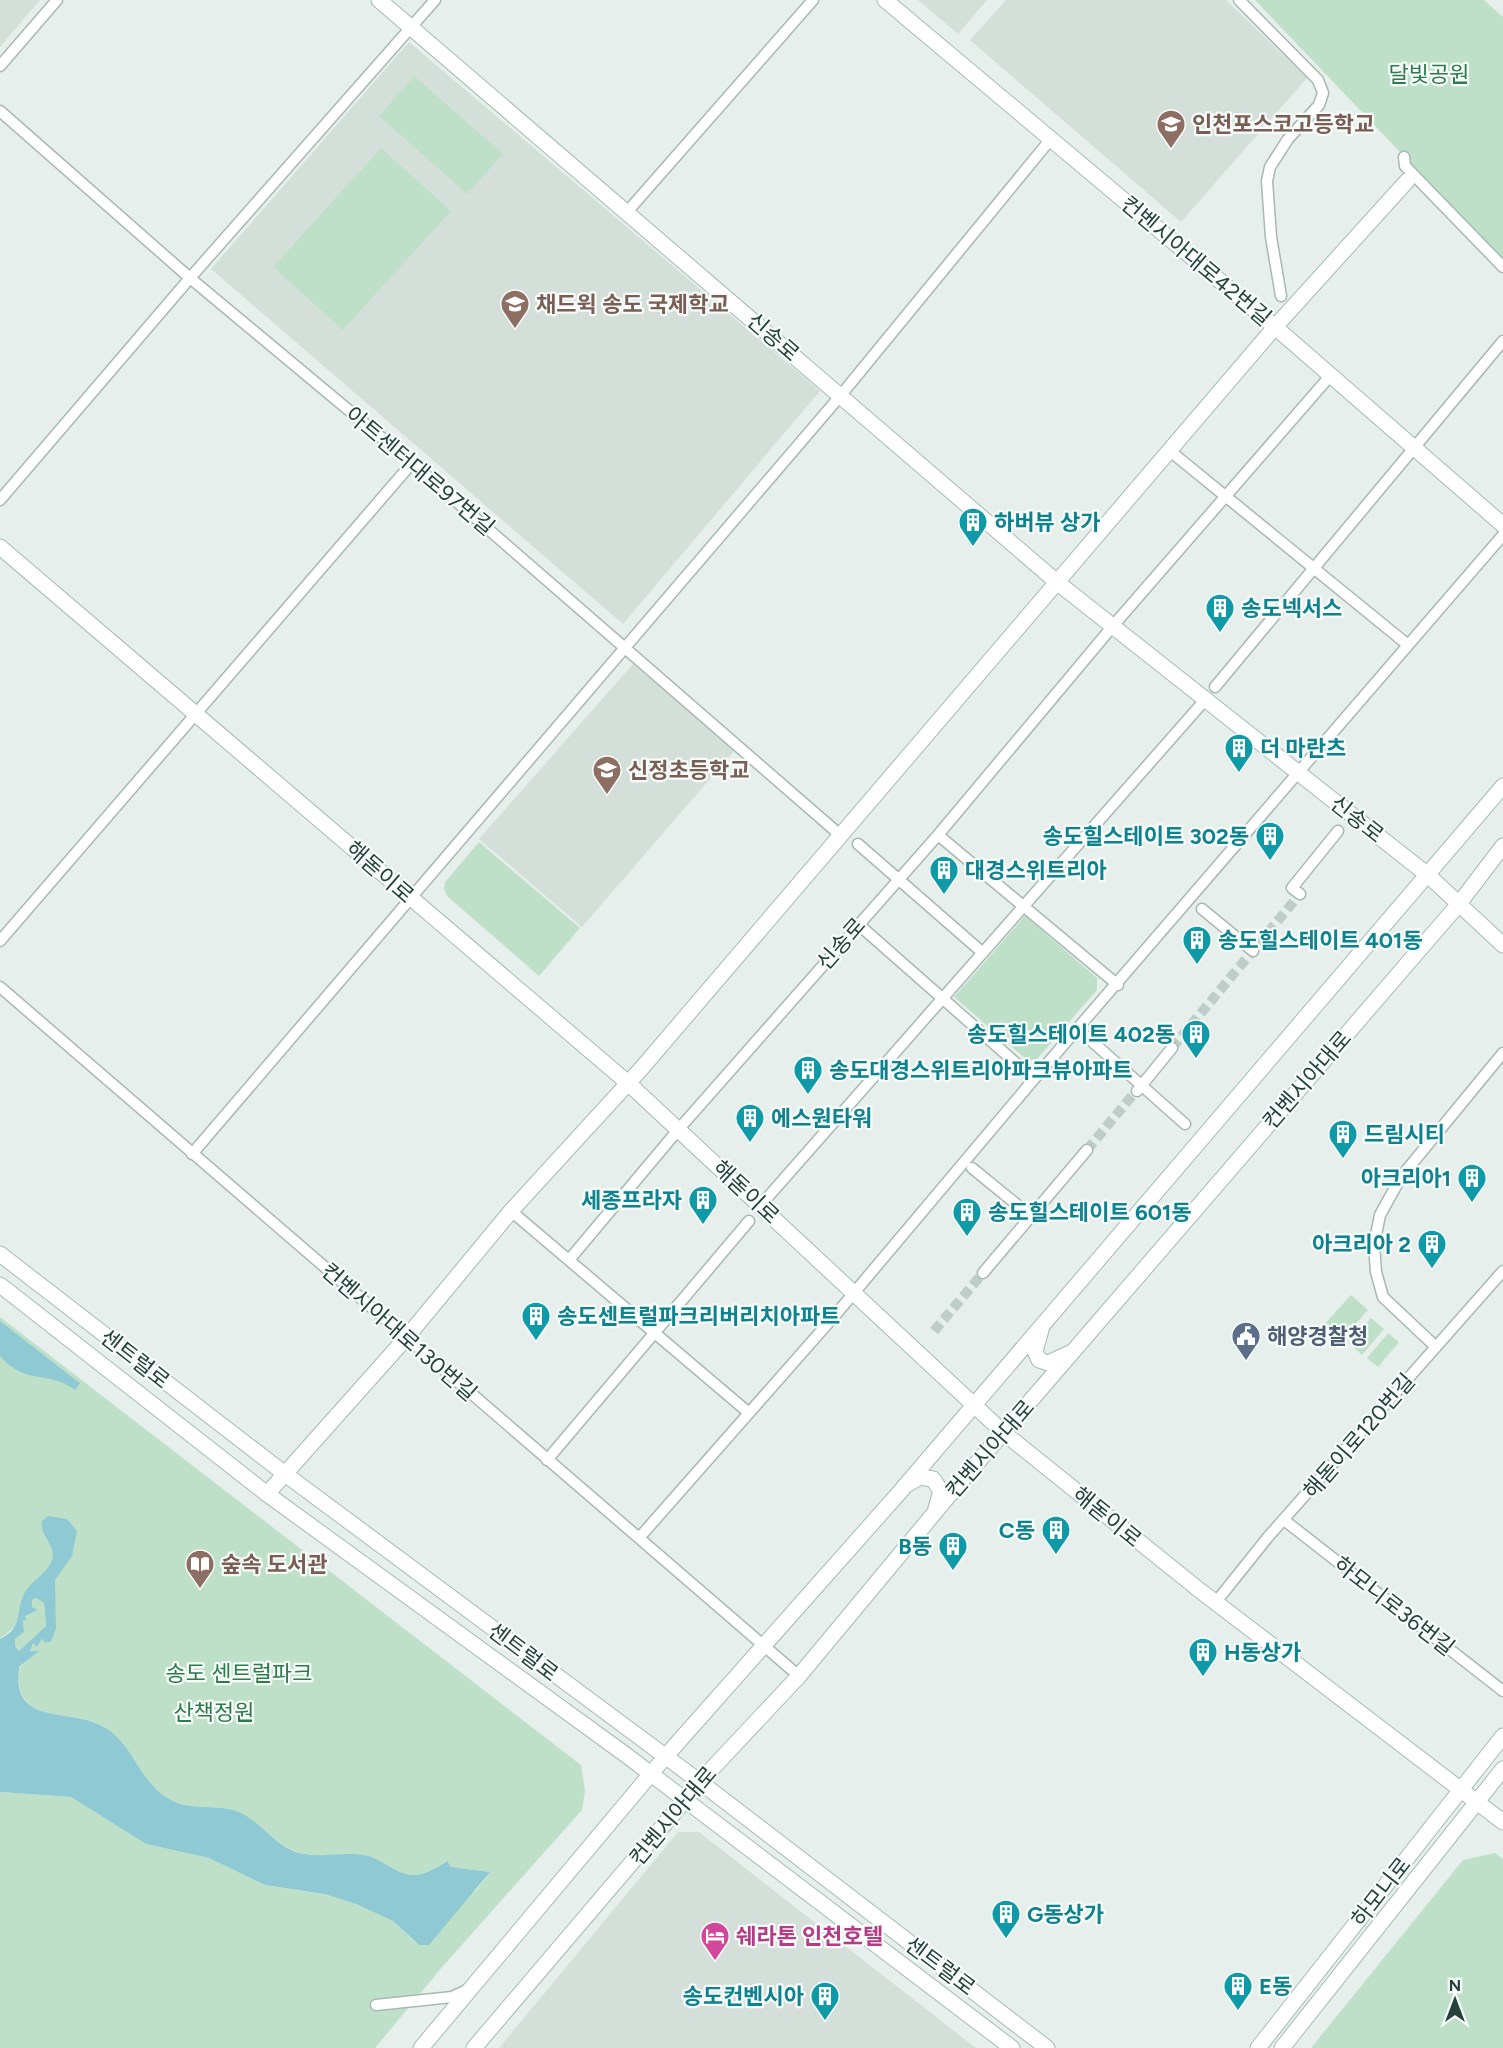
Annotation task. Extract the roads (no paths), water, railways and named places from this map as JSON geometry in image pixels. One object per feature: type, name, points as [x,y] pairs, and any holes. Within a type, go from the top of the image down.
[{"type":"street","points":[[0,66],[57,0]]},
{"type":"street","name":"신송로","points":[[379,0],[1058,583],[1429,876],[1503,945]]},
{"type":"street","points":[[0,500],[190,278],[435,0]]},
{"type":"street","points":[[627,212],[813,0]]},
{"type":"street","name":"컨벤시아대로42번길","points":[[885,0],[1275,327],[1503,525]]},
{"type":"street","points":[[1239,0],[1318,80],[1323,93],[1319,105],[1288,139],[1270,167],[1267,181],[1271,237],[1281,296]]},
{"type":"street","name":"아트센터대로97번길","points":[[0,111],[190,278],[412,463],[625,646],[839,834]]},
{"type":"street","points":[[192,1154],[841,395],[1050,140]]},
{"type":"street","points":[[1404,157],[1405,166],[1503,267]]},
{"type":"street","points":[[267,1494],[406,1338],[511,1211],[628,1083],[1275,327],[1407,181]]},
{"type":"street","points":[[1215,687],[1503,341]]},
{"type":"street","points":[[1112,627],[1330,376]]},
{"type":"street","points":[[1170,451],[1408,645]]},
{"type":"street","points":[[0,941],[412,463]]},
{"type":"street","points":[[639,1538],[854,1293],[1034,1079],[1118,985],[1503,535]]},
{"type":"street","name":"해돋이로","points":[[0,547],[628,1083],[1004,1433],[1216,1602],[1503,1822]]},
{"type":"street","name":"신송로","points":[[569,1260],[678,1130],[938,835],[1112,627]]},
{"type":"street","points":[[760,1206],[1205,700]]},
{"type":"street","name":"컨벤시아대로","points":[[421,2048],[664,1757],[899,1493],[1308,1012],[1429,876],[1503,786]]},
{"type":"street","points":[[1300,894],[1292,888],[1338,831]]},
{"type":"street","points":[[938,835],[1118,985]]},
{"type":"street","points":[[858,844],[983,953]]},
{"type":"street","name":"컨벤시아대로","points":[[474,2048],[700,1782],[799,1676],[932,1516],[1458,905],[1503,846]]},
{"type":"street","points":[[1202,909],[1253,951]]},
{"type":"street","points":[[858,924],[1034,1079]]},
{"type":"street","name":"컨벤시아대로130번길","points":[[0,987],[799,1676]]},
{"type":"street","points":[[1087,1037],[1185,1124]]},
{"type":"street","points":[[1136,1091],[1172,1048]]},
{"type":"street","points":[[1437,1347],[1383,1297],[1376,1272],[1374,1245],[1380,1215],[1401,1177],[1503,1053]]},
{"type":"street","points":[[983,1273],[1087,1150]]},
{"type":"street","points":[[972,1168],[1032,1217]]},
{"type":"street","points":[[511,1211],[749,1413]]},
{"type":"street","points":[[547,1460],[749,1221]]},
{"type":"street","name":"센트럴로","points":[[0,1254],[285,1474],[700,1782],[1047,2048]]},
{"type":"street","name":"해돋이로120번길","points":[[1216,1602],[1284,1520],[1503,1271]]},
{"type":"street","name":"센트럴로","points":[[0,1285],[267,1494],[652,1774],[1012,2048]]},
{"type":"street","points":[[1047,1319],[1036,1340],[1037,1358],[1048,1363],[1077,1347]]},
{"type":"street","points":[[899,1493],[920,1477],[933,1479],[937,1483],[941,1497],[932,1516]]},
{"type":"street","name":"하모니로36번길","points":[[1284,1520],[1503,1691]]},
{"type":"street","name":"하모니로","points":[[1258,2048],[1503,1736]]},
{"type":"street","name":"하모니로","points":[[1282,2048],[1503,1769]]},
{"type":"street","points":[[376,2005],[452,1996],[473,1986]]},
{"type":"water","points":[[0,1321],[80,1383],[75,1390],[56,1380],[19,1371],[0,1356]]},
{"type":"water","points":[[48,1516],[67,1519],[77,1531],[72,1556],[55,1580],[56,1628],[51,1642],[45,1642],[42,1639],[37,1647],[33,1643],[30,1651],[39,1651],[19,1667],[19,1687],[24,1700],[34,1708],[92,1722],[106,1728],[123,1744],[151,1784],[169,1799],[185,1805],[236,1811],[251,1819],[291,1850],[310,1855],[358,1854],[368,1856],[396,1870],[414,1875],[427,1872],[447,1861],[451,1867],[490,1872],[429,1945],[419,1945],[393,1921],[356,1904],[324,1894],[265,1885],[209,1858],[146,1844],[71,1797],[0,1792],[0,1639],[13,1629],[25,1592],[47,1569],[52,1560],[52,1550],[43,1531],[42,1521]],"holes":[[[36,1598],[44,1603],[46,1626],[19,1651],[15,1646],[15,1639],[24,1632],[23,1620],[26,1621],[25,1616],[38,1610],[32,1607],[32,1600]]]},
{"type":"tunnel","points":[[1172,1048],[1300,894]]},
{"type":"tunnel","points":[[1087,1150],[1136,1091]]},
{"type":"tunnel","points":[[934,1331],[983,1273]]},
{"type":"place","name":"인천포스코고등학교","points":[[1171,150]]},
{"type":"place","name":"채드윅 송도 국제학교","points":[[515,330]]},
{"type":"place","name":"하버뷰 상가","points":[[973,548]]},
{"type":"place","name":"송도넥서스","points":[[1220,634]]},
{"type":"place","name":"더 마란츠","points":[[1239,774]]},
{"type":"place","name":"신정초등학교","points":[[607,796]]},
{"type":"place","name":"송도힐스테이트 302동","points":[[1270,862]]},
{"type":"place","name":"대경스위트리아","points":[[944,896]]},
{"type":"place","name":"송도힐스테이트 401동","points":[[1197,966]]},
{"type":"place","name":"송도힐스테이트 402동","points":[[1196,1060]]},
{"type":"place","name":"송도대경스위트리아파크뷰아파트","points":[[808,1096]]},
{"type":"place","name":"에스원타워","points":[[750,1144]]},
{"type":"place","name":"드림시티","points":[[1343,1160]]},
{"type":"place","name":"아크리아1","points":[[1472,1204]]},
{"type":"place","name":"세종프라자","points":[[703,1226]]},
{"type":"place","name":"송도힐스테이트 601동","points":[[967,1238]]},
{"type":"place","name":"아크리아 2","points":[[1432,1270]]},
{"type":"place","name":"송도센트럴파크리버리치아파트","points":[[536,1342]]},
{"type":"place","name":"해양경찰청","points":[[1246,1362]]},
{"type":"place","name":"C동","points":[[1056,1556]]},
{"type":"place","name":"B동","points":[[953,1572]]},
{"type":"place","name":"숲속 도서관","points":[[200,1590]]},
{"type":"place","name":"H동상가","points":[[1203,1678]]},
{"type":"place","name":"G동상가","points":[[1006,1940]]},
{"type":"place","name":"쉐라톤 인천호텔","points":[[715,1962]]},
{"type":"place","name":"E동","points":[[1238,2012]]},
{"type":"place","name":"송도컨벤시아","points":[[825,2022]]},
{"type":"park label","name":"달빛공원","points":[[1429,74]]},
{"type":"park label","name":"송도 센트럴파크","points":[[239,1673]]},
{"type":"park label","name":"산책정원","points":[[214,1712]]}]
